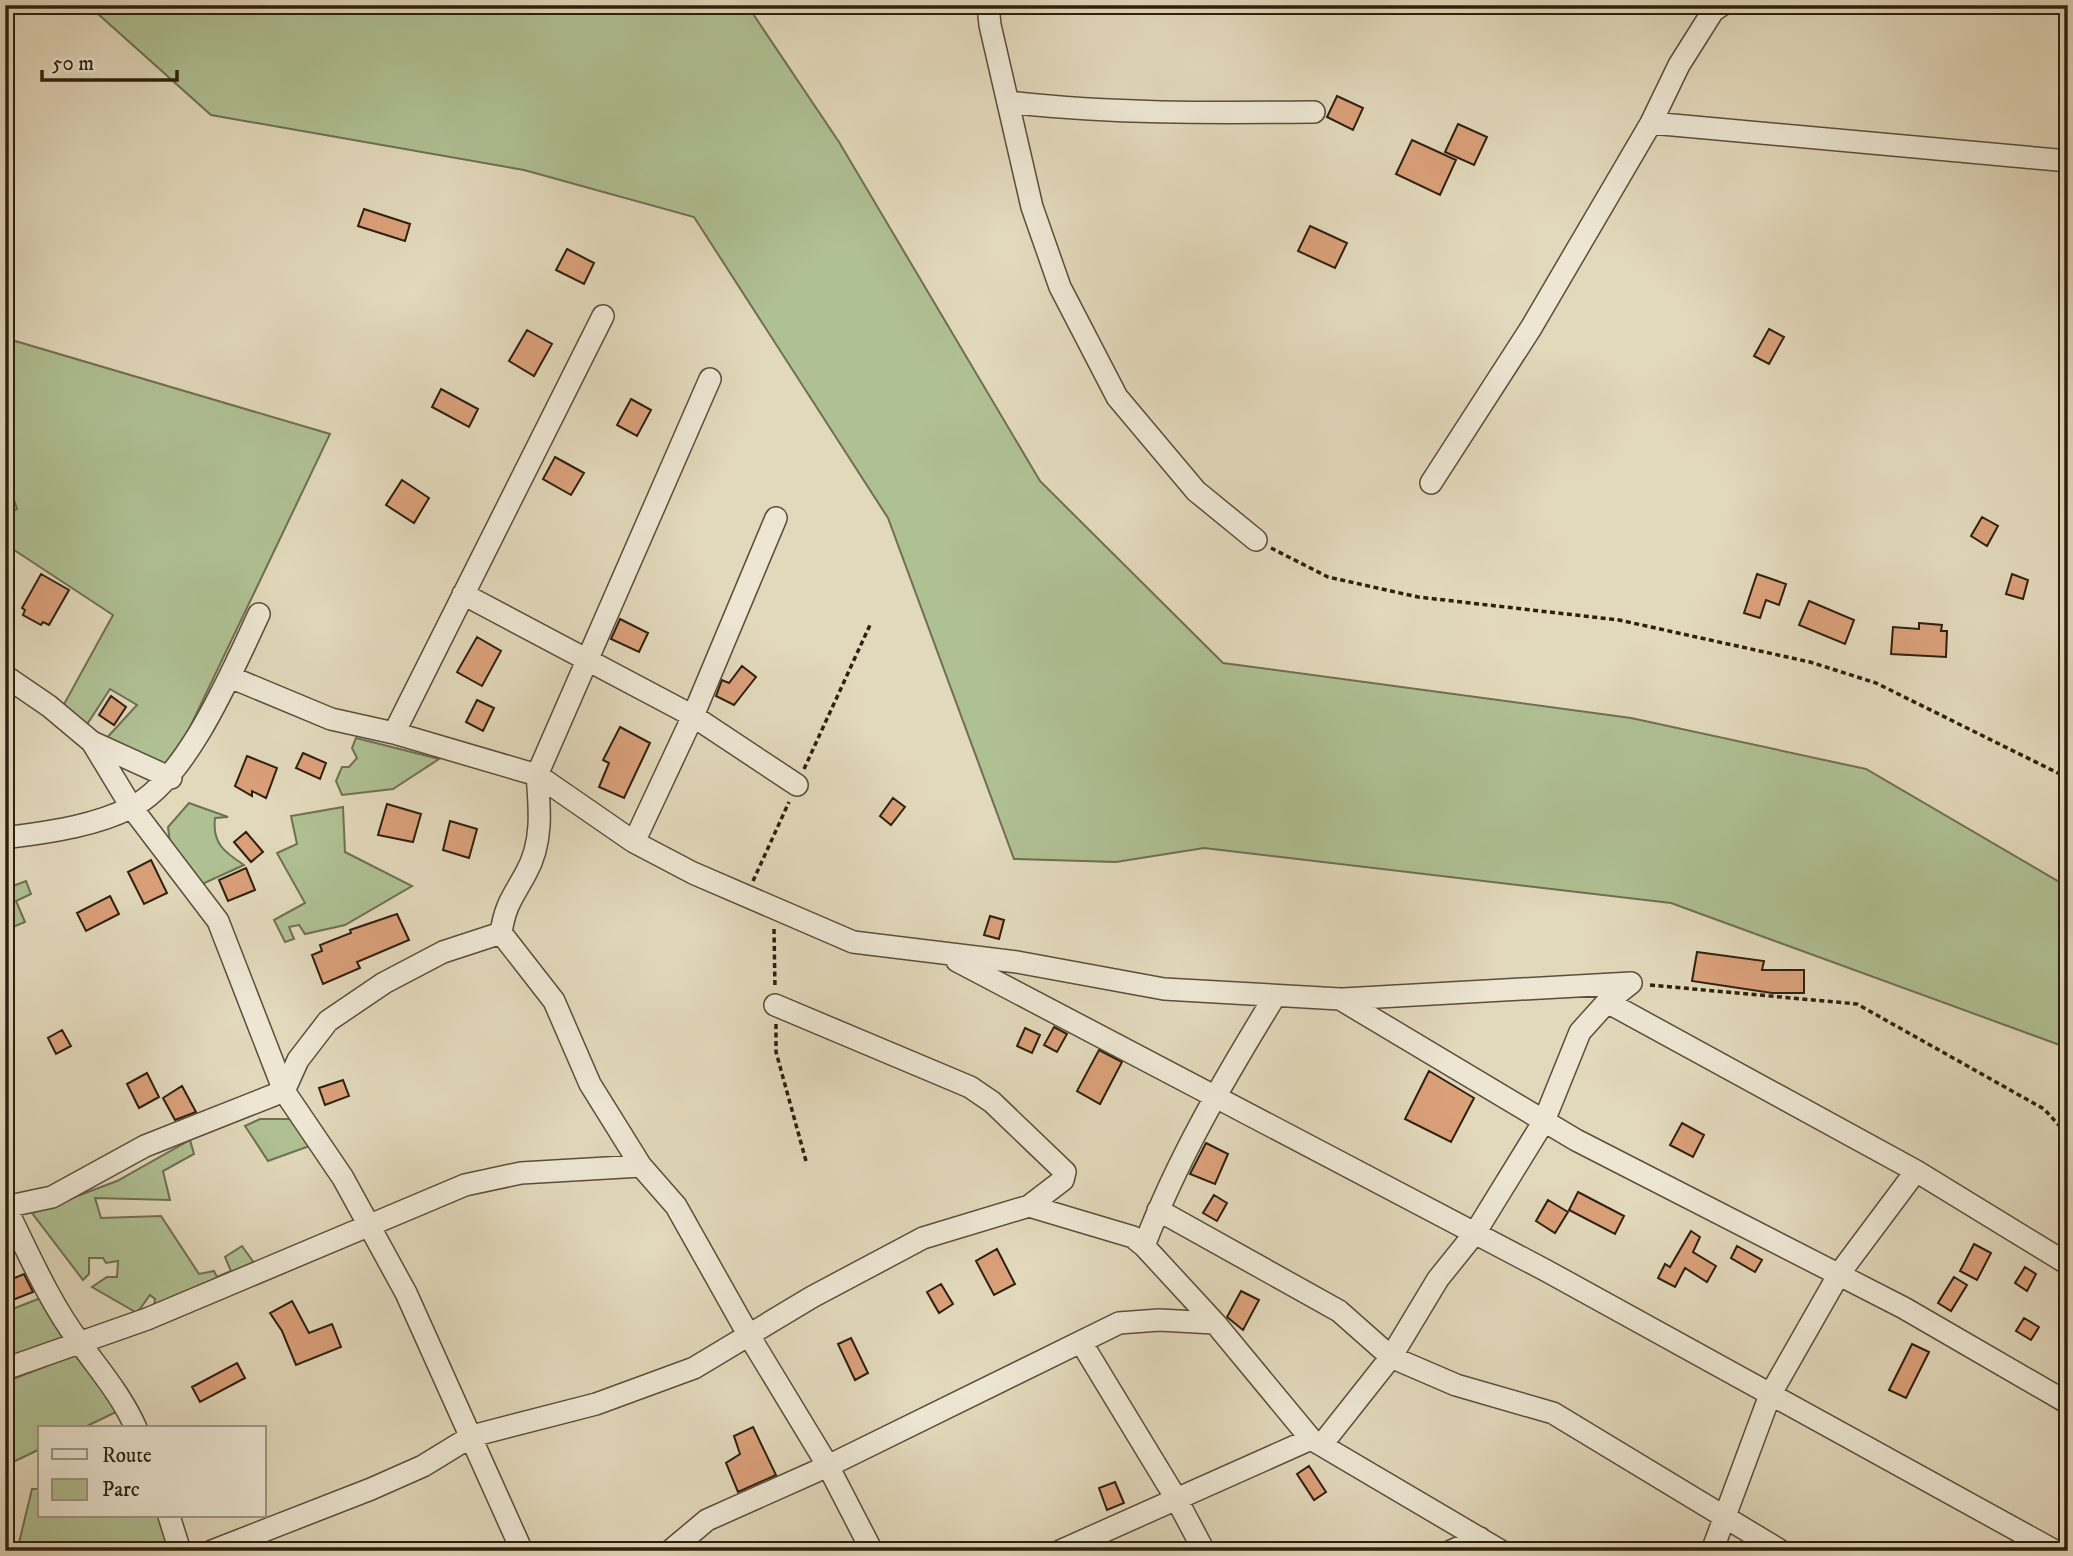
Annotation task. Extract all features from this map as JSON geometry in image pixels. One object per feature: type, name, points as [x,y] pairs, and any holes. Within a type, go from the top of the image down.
[{"type":"street","points":[[988,5],[1032,207],[1060,287],[1117,397],[1196,491],[1256,540]]},
{"type":"street","points":[[1431,483],[1531,328],[1651,123],[1679,65],[1713,12],[1722,5]]},
{"type":"street","points":[[1008,102],[1071,110],[1159,113],[1314,112]]},
{"type":"street","points":[[1651,123],[2068,161]]},
{"type":"street","points":[[394,733],[603,316]]},
{"type":"street","points":[[710,379],[537,775],[540,816],[536,848],[527,872],[504,910],[501,933],[554,1001],[590,1084],[641,1166],[676,1206],[748,1334],[828,1466],[872,1551]]},
{"type":"street","points":[[634,842],[693,716],[776,518]]},
{"type":"street","points":[[463,594],[586,662],[693,716],[797,785]]},
{"type":"street","points":[[5,838],[82,824],[132,808],[171,778],[230,677],[259,614]]},
{"type":"street","points":[[230,677],[331,719],[394,733],[537,775],[634,842],[693,873],[774,910],[853,942],[1017,962],[1164,989],[1275,996],[1340,999],[1631,983]]},
{"type":"street","points":[[11,684],[92,742],[171,778]]},
{"type":"street","points":[[92,742],[132,808],[218,921],[284,1091],[343,1178],[366,1225],[406,1293],[522,1551]]},
{"type":"street","points":[[135,1426],[122,1399],[79,1343],[50,1294],[5,1206],[52,1197],[145,1146],[284,1091],[298,1060],[328,1021],[384,983],[443,952],[501,933]]},
{"type":"street","points":[[946,955],[1475,1233],[2055,1551]]},
{"type":"street","points":[[1060,1551],[1317,1441],[1391,1357],[1438,1279],[1475,1233],[1544,1121],[1580,1032],[1607,1002],[1631,983]]},
{"type":"street","points":[[1144,1246],[1158,1209],[1214,1095],[1275,996]]},
{"type":"street","points":[[1340,999],[1576,1140],[1839,1274],[2068,1403]]},
{"type":"street","points":[[1607,1002],[1916,1171],[2068,1264]]},
{"type":"street","points":[[212,1551],[423,1466],[472,1436],[596,1405],[694,1368],[748,1334],[923,1238],[1029,1206],[1063,1180],[1065,1172],[992,1102],[970,1087],[775,1005]]},
{"type":"street","points":[[5,1369],[147,1319],[465,1185],[520,1173],[641,1166]]},
{"type":"street","points":[[1712,1551],[1770,1395],[1839,1274],[1916,1171]]},
{"type":"street","points":[[1029,1206],[1133,1237],[1215,1323],[1317,1441],[1501,1551]]},
{"type":"street","points":[[1158,1209],[1339,1311],[1391,1357],[1456,1385],[1553,1413],[1781,1551]]},
{"type":"street","points":[[670,1551],[707,1520],[828,1466],[1119,1323],[1159,1320],[1215,1323]]},
{"type":"street","points":[[1081,1342],[1177,1500],[1204,1551]]},
{"type":"street","points":[[170,1518],[180,1551]]},
{"type":"street","points":[[1451,1551],[1480,1538]]},
{"type":"path","points":[[1256,540],[1328,577],[1392,591],[1619,620],[1810,662],[1876,683],[2068,778]]},
{"type":"path","points":[[746,895],[870,625]]},
{"type":"path","points":[[774,910],[776,1052],[806,1161]]},
{"type":"path","points":[[1631,983],[1857,1004],[2043,1109],[2068,1135]]},
{"type":"green space","points":[[88,5],[747,5],[839,142],[1040,481],[1223,663],[1631,718],[1866,769],[2068,887],[2068,1048],[1671,903],[1204,848],[1116,862],[1014,859],[888,518],[694,217],[524,170],[211,115]]},
{"type":"green space","points":[[5,338],[330,434],[169,771],[103,742],[137,705],[110,689],[84,729],[63,706],[113,615],[5,544],[5,515],[17,509],[9,485],[5,483]]},
{"type":"green space","points":[[356,738],[439,759],[393,789],[342,795],[336,781],[342,767],[349,767],[357,758],[352,748]]},
{"type":"green space","points":[[189,803],[228,817],[215,818],[215,834],[225,851],[244,865],[200,885],[171,851],[168,827]]},
{"type":"green space","points":[[343,807],[345,852],[412,886],[345,925],[305,934],[299,925],[289,927],[294,939],[285,942],[274,920],[305,903],[277,853],[297,844],[291,816]]},
{"type":"green space","points":[[26,881],[31,894],[16,901],[25,922],[13,927],[5,910],[5,889]]},
{"type":"green space","points":[[260,1119],[299,1119],[315,1144],[268,1161],[245,1126]]},
{"type":"green space","points":[[190,1140],[194,1154],[163,1171],[170,1200],[95,1198],[101,1218],[161,1216],[199,1274],[214,1271],[217,1277],[231,1271],[225,1257],[242,1246],[257,1267],[153,1314],[155,1299],[150,1295],[137,1313],[92,1287],[107,1277],[117,1277],[118,1261],[106,1263],[103,1258],[89,1258],[89,1274],[83,1280],[32,1213],[117,1181]]},
{"type":"green space","points":[[43,1297],[71,1342],[5,1364],[5,1312]]},
{"type":"green space","points":[[80,1353],[118,1411],[87,1426],[38,1426],[38,1450],[5,1466],[5,1382]]},
{"type":"green space","points":[[32,1489],[38,1489],[38,1518],[164,1518],[175,1551],[17,1551]]},
{"type":"building","points":[[1337,96],[1363,108],[1353,130],[1327,117]]},
{"type":"building","points":[[1458,124],[1487,137],[1474,165],[1445,152]]},
{"type":"building","points":[[1412,140],[1456,160],[1440,195],[1396,174]]},
{"type":"building","points":[[364,209],[410,224],[405,241],[358,226]]},
{"type":"building","points":[[1310,226],[1347,243],[1335,268],[1298,251]]},
{"type":"building","points":[[567,249],[594,263],[584,284],[556,270]]},
{"type":"building","points":[[1769,329],[1784,337],[1769,364],[1754,356]]},
{"type":"building","points":[[527,330],[552,344],[534,376],[509,361]]},
{"type":"building","points":[[441,389],[478,409],[469,427],[432,407]]},
{"type":"building","points":[[631,399],[651,410],[637,436],[617,425]]},
{"type":"building","points":[[555,457],[584,473],[571,495],[543,479]]},
{"type":"building","points":[[402,480],[429,498],[414,523],[386,505]]},
{"type":"building","points":[[1982,517],[1998,526],[1987,546],[1971,536]]},
{"type":"building","points":[[41,574],[69,590],[49,625],[43,622],[41,625],[23,615],[25,610],[22,608]]},
{"type":"building","points":[[1757,574],[1786,584],[1779,605],[1766,600],[1760,618],[1744,613]]},
{"type":"building","points":[[2012,574],[2028,580],[2023,599],[2006,594]]},
{"type":"building","points":[[1809,601],[1854,620],[1845,644],[1799,625]]},
{"type":"building","points":[[620,619],[648,633],[639,652],[611,639]]},
{"type":"building","points":[[1919,623],[1942,625],[1941,631],[1947,631],[1946,657],[1891,654],[1893,627],[1919,629]]},
{"type":"building","points":[[477,637],[501,651],[482,686],[457,672]]},
{"type":"building","points":[[742,666],[756,677],[734,705],[716,696],[722,680],[729,683]]},
{"type":"building","points":[[111,696],[126,707],[114,725],[99,715]]},
{"type":"building","points":[[477,700],[494,708],[483,731],[466,722]]},
{"type":"building","points":[[620,727],[650,743],[624,798],[599,787],[609,763],[603,760]]},
{"type":"building","points":[[303,753],[326,763],[320,779],[296,768]]},
{"type":"building","points":[[247,756],[277,768],[266,798],[252,791],[252,796],[235,786]]},
{"type":"building","points":[[893,798],[905,807],[891,825],[880,816]]},
{"type":"building","points":[[387,804],[421,814],[413,842],[378,835]]},
{"type":"building","points":[[450,821],[477,829],[469,858],[443,850]]},
{"type":"building","points":[[246,832],[263,852],[251,862],[234,842]]},
{"type":"building","points":[[151,860],[167,893],[144,904],[128,872]]},
{"type":"building","points":[[246,868],[255,890],[228,901],[219,880]]},
{"type":"building","points":[[110,896],[119,914],[86,931],[77,913]]},
{"type":"building","points":[[397,914],[409,940],[357,962],[360,968],[323,984],[312,955],[322,951],[320,945],[351,933],[350,930]]},
{"type":"building","points":[[990,916],[1004,920],[999,939],[984,935]]},
{"type":"building","points":[[1697,952],[1764,961],[1762,970],[1804,970],[1804,993],[1772,993],[1692,981]]},
{"type":"building","points":[[1054,1027],[1067,1034],[1057,1052],[1044,1045]]},
{"type":"building","points":[[1025,1028],[1040,1035],[1032,1053],[1017,1046]]},
{"type":"building","points":[[62,1030],[71,1046],[56,1054],[48,1038]]},
{"type":"building","points":[[1099,1050],[1122,1062],[1100,1104],[1077,1091]]},
{"type":"building","points":[[1429,1071],[1474,1098],[1451,1142],[1405,1119]]},
{"type":"building","points":[[147,1073],[159,1097],[139,1108],[127,1084]]},
{"type":"building","points":[[343,1080],[349,1096],[325,1105],[319,1088]]},
{"type":"building","points":[[182,1086],[196,1112],[175,1120],[163,1098]]},
{"type":"building","points":[[1682,1123],[1704,1135],[1693,1157],[1670,1145]]},
{"type":"building","points":[[1206,1143],[1228,1154],[1215,1184],[1190,1174]]},
{"type":"building","points":[[1578,1192],[1624,1216],[1615,1234],[1569,1210]]},
{"type":"building","points":[[1214,1195],[1227,1203],[1217,1221],[1203,1213]]},
{"type":"building","points":[[1548,1200],[1568,1212],[1555,1233],[1536,1221]]},
{"type":"building","points":[[1691,1231],[1700,1237],[1693,1252],[1716,1266],[1707,1282],[1685,1268],[1675,1287],[1658,1278],[1665,1264],[1670,1267]]},
{"type":"building","points":[[1974,1244],[1991,1253],[1977,1280],[1960,1271]]},
{"type":"building","points":[[1737,1246],[1762,1260],[1755,1272],[1731,1258]]},
{"type":"building","points":[[997,1249],[1015,1284],[994,1295],[976,1261]]},
{"type":"building","points":[[2025,1267],[2036,1274],[2027,1291],[2015,1283]]},
{"type":"building","points":[[24,1274],[33,1292],[5,1303],[5,1282]]},
{"type":"building","points":[[1954,1277],[1967,1285],[1951,1311],[1938,1303]]},
{"type":"building","points":[[941,1284],[953,1304],[939,1313],[927,1292]]},
{"type":"building","points":[[1241,1291],[1259,1300],[1243,1330],[1227,1317]]},
{"type":"building","points":[[292,1301],[309,1333],[332,1324],[341,1347],[296,1365],[282,1331],[270,1313]]},
{"type":"building","points":[[2024,1318],[2039,1327],[2031,1340],[2016,1331]]},
{"type":"building","points":[[851,1338],[868,1373],[855,1380],[838,1344]]},
{"type":"building","points":[[1912,1344],[1929,1352],[1906,1398],[1889,1390]]},
{"type":"building","points":[[237,1363],[245,1378],[200,1402],[192,1387]]},
{"type":"building","points":[[753,1427],[776,1475],[738,1492],[726,1463],[740,1454],[734,1436]]},
{"type":"building","points":[[1309,1466],[1326,1492],[1314,1500],[1297,1474]]},
{"type":"building","points":[[1115,1482],[1124,1503],[1107,1510],[1099,1488]]}]
